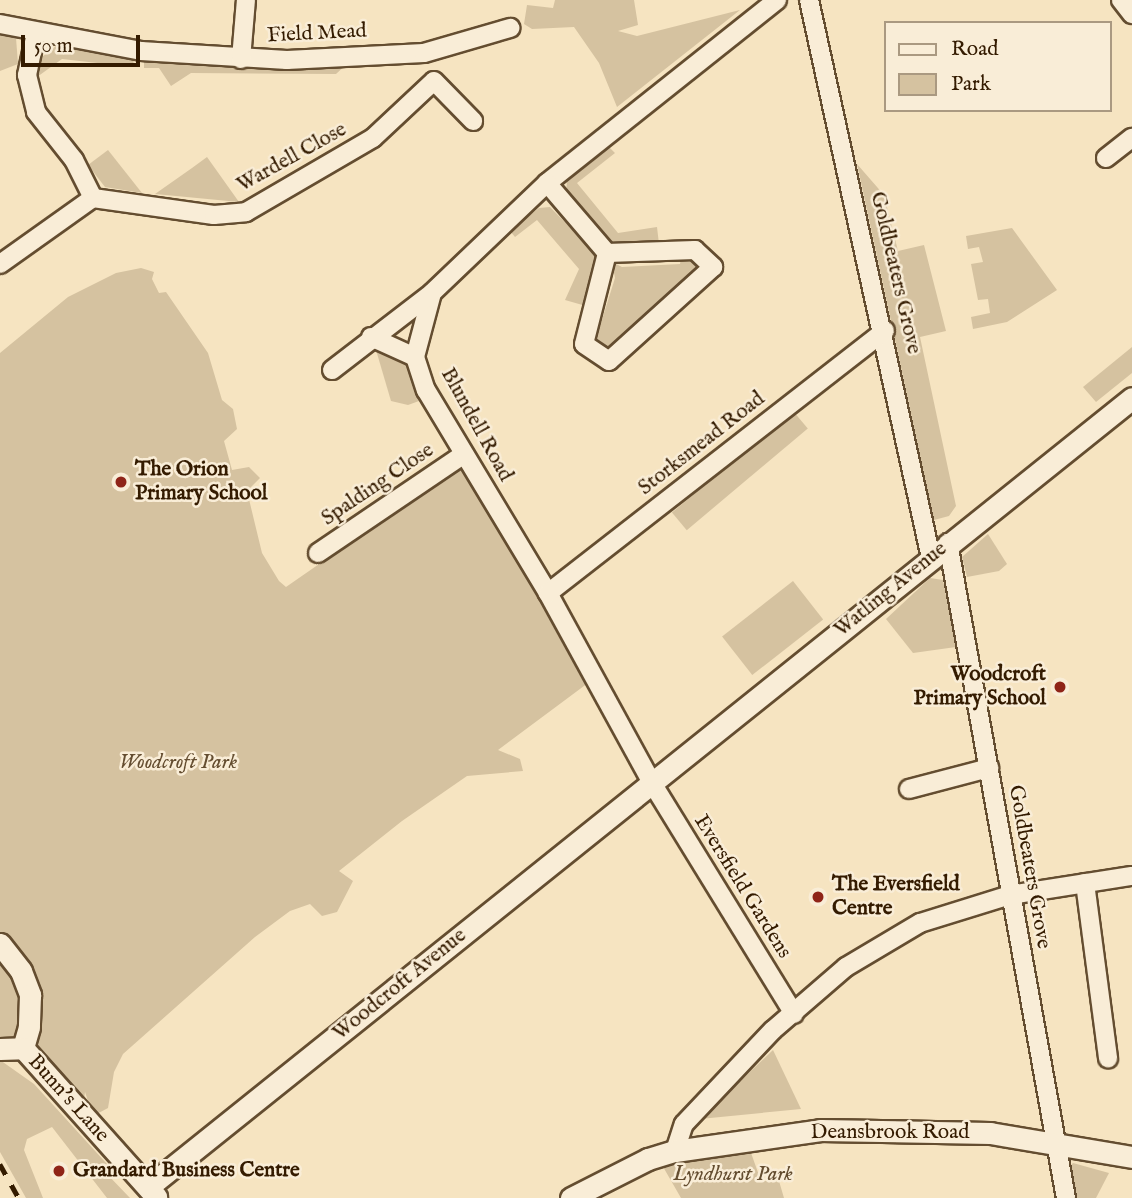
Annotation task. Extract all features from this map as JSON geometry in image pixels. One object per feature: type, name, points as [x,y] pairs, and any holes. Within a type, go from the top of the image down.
[{"type":"street","points":[[241,59],[246,0]]},
{"type":"street","points":[[332,370],[371,337],[432,293],[547,183],[777,0]]},
{"type":"street","name":"Goldbeaters Grove","points":[[809,0],[885,331],[931,558]]},
{"type":"street","points":[[1121,0],[1132,14]]},
{"type":"street","name":"Field Mead","points":[[0,24],[141,51],[241,59],[424,52],[510,28]]},
{"type":"street","points":[[0,264],[93,198],[74,160],[36,112],[27,75],[36,33]]},
{"type":"street","name":"Wardell Close","points":[[93,198],[215,215],[246,212],[373,138],[406,112],[434,81],[473,121]]},
{"type":"street","points":[[1106,158],[1132,138]]},
{"type":"street","points":[[547,183],[607,253]]},
{"type":"street","points":[[695,250],[713,267],[609,361],[584,344],[607,253],[695,250]]},
{"type":"street","name":"Blundell Road","points":[[432,293],[415,358],[426,390],[548,593],[652,783]]},
{"type":"street","name":"Storksmead Road","points":[[548,593],[885,331]]},
{"type":"street","points":[[371,337],[415,358]]},
{"type":"street","name":"Watling Avenue","points":[[652,783],[1132,398]]},
{"type":"street","name":"Spalding Close","points":[[318,553],[464,454]]},
{"type":"street","name":"Goldbeaters Grove","points":[[948,543],[1010,895],[1059,1144],[1066,1198]]},
{"type":"street","points":[[909,789],[989,768]]},
{"type":"street","name":"Eversfield Gardens","points":[[652,783],[794,1014]]},
{"type":"street","name":"Woodcroft Avenue","points":[[152,1193],[652,783]]},
{"type":"street","points":[[675,1151],[684,1124],[773,1030],[846,967],[920,923],[1010,895],[1132,876]]},
{"type":"street","points":[[1085,883],[1108,1058]]},
{"type":"street","points":[[0,944],[21,971],[30,995],[29,1027],[23,1048]]},
{"type":"street","name":"Bunn's Lane","points":[[0,1049],[23,1048],[152,1193]]},
{"type":"street","name":"Deansbrook Road","points":[[571,1198],[648,1159],[675,1151],[820,1130],[990,1133],[1132,1157]]},
{"type":"green space","points":[[555,0],[634,0],[638,25],[618,31],[637,36],[740,10],[617,107],[599,63],[574,27],[532,29],[524,24],[527,5],[553,8]]},
{"type":"green space","points":[[0,34],[16,38],[18,64],[0,71]]},
{"type":"green space","points":[[56,46],[134,58],[133,67],[62,59],[37,77],[42,57]]},
{"type":"green space","points":[[144,59],[351,60],[336,74],[191,73],[171,86],[159,68],[144,68]]},
{"type":"green space","points":[[609,147],[615,153],[577,183],[618,233],[657,227],[659,244],[615,249],[566,196],[567,180]]},
{"type":"green space","points":[[108,150],[142,193],[105,187],[88,165]]},
{"type":"green space","points":[[207,157],[239,202],[155,194],[192,168]]},
{"type":"green space","points":[[857,164],[884,195],[898,251],[924,245],[946,331],[920,337],[956,506],[949,516],[934,520]]},
{"type":"green space","points":[[550,207],[599,257],[586,306],[565,300],[579,269],[537,220],[515,237],[510,231],[539,208]]},
{"type":"green space","points":[[1012,228],[1057,290],[1007,322],[973,329],[971,317],[990,313],[988,299],[978,300],[971,264],[983,262],[979,247],[968,249],[966,236]]},
{"type":"green space","points":[[681,257],[699,261],[700,273],[685,278],[622,334],[621,345],[611,351],[601,348],[592,328],[600,326],[615,278],[612,262],[622,267],[680,264]]},
{"type":"green space","name":"Woodcroft Park","points":[[141,268],[154,272],[152,279],[159,293],[166,292],[208,353],[222,400],[233,409],[237,429],[224,441],[232,470],[249,467],[260,478],[247,491],[262,553],[279,581],[286,587],[469,460],[588,683],[498,750],[520,759],[523,771],[467,776],[402,821],[339,871],[353,881],[337,912],[322,916],[310,904],[290,911],[255,937],[123,1054],[114,1072],[108,1108],[93,1116],[85,1092],[82,1117],[23,1048],[0,1049],[0,353],[68,297],[116,273]]},
{"type":"green space","points":[[1132,347],[1132,373],[1096,402],[1083,387]]},
{"type":"green space","points":[[376,350],[406,362],[419,401],[408,405],[391,401]]},
{"type":"green space","points":[[793,411],[808,429],[687,530],[672,513]]},
{"type":"green space","points":[[988,534],[1007,564],[999,571],[967,577],[962,557]]},
{"type":"green space","points":[[930,578],[943,580],[956,647],[913,653],[886,619]]},
{"type":"green space","points":[[793,581],[823,620],[752,675],[722,636]]},
{"type":"green space","points":[[773,1050],[801,1109],[700,1119]]},
{"type":"green space","points":[[0,1060],[34,1084],[107,1164],[107,1174],[130,1198],[107,1198],[52,1127],[27,1139],[24,1150],[43,1198],[26,1198],[0,1152]]},
{"type":"green space","name":"Lyndhurst Park","points":[[750,1150],[761,1181],[779,1181],[784,1198],[681,1198],[662,1165]]},
{"type":"green space","points":[[1073,1163],[1109,1173],[1096,1198],[1077,1198],[1069,1167]]},
{"type":"railway","points":[[0,1164],[19,1198]]},
{"type":"place","name":"The Orion Primary School","points":[[121,482]]},
{"type":"place","name":"Woodcroft Primary School","points":[[1060,687]]},
{"type":"place","name":"The Eversfield Centre","points":[[818,897]]},
{"type":"place","name":"Grandard Business Centre","points":[[59,1171]]}]
